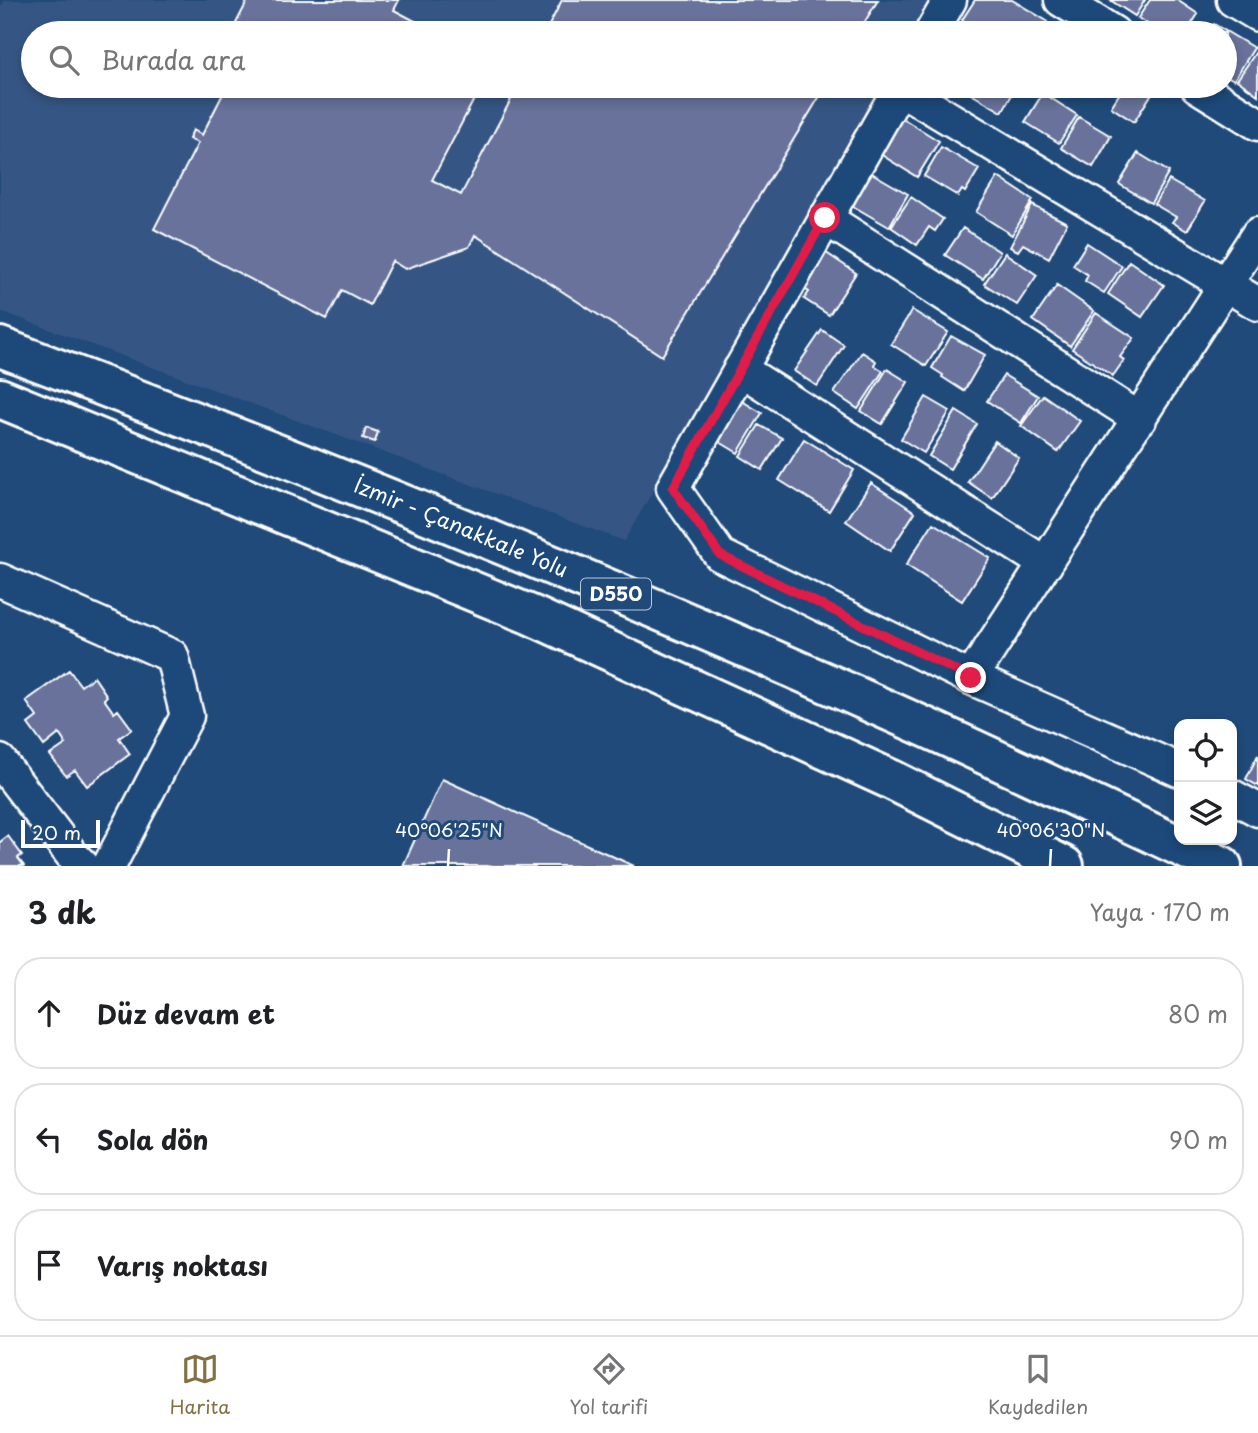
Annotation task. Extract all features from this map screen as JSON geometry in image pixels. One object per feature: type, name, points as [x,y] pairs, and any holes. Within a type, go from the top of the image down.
[{"type":"highway","name":"İzmir - Çanakkale Yolu","points":[[0,347],[146,402],[550,565],[914,722],[1222,866]]},
{"type":"highway","name":"D550","points":[[0,398],[531,615],[890,779],[1064,866]]},
{"type":"street","points":[[938,21],[950,0]]},
{"type":"street","points":[[1061,0],[1095,21]]},
{"type":"street","points":[[1233,0],[1258,15]]},
{"type":"street","points":[[894,98],[673,488],[720,555],[971,678],[1174,768]]},
{"type":"street","points":[[918,98],[1258,304]]},
{"type":"street","points":[[1216,98],[1258,124]]},
{"type":"street","points":[[825,218],[1140,419]]},
{"type":"street","points":[[971,678],[1258,234]]},
{"type":"street","points":[[740,369],[1046,564]]},
{"type":"street","points":[[0,580],[172,656],[187,716],[110,866]]},
{"type":"street","points":[[0,761],[83,866]]},
{"type":"street","points":[[1237,799],[1258,810]]},
{"type":"shaded area","points":[[5,0],[938,0],[925,21],[21,21],[21,98],[881,98],[624,541],[0,311],[0,9]]},
{"type":"building","points":[[248,0],[399,0],[394,10],[415,21],[237,21]]},
{"type":"building","points":[[562,0],[878,0],[865,21],[551,21]]},
{"type":"building","points":[[975,0],[1012,0],[1047,21],[964,21]]},
{"type":"building","points":[[1110,0],[1145,0],[1135,16]]},
{"type":"building","points":[[1150,0],[1177,0],[1198,14],[1194,21],[1143,21],[1138,18]]},
{"type":"building","points":[[1237,38],[1254,48],[1237,75]]},
{"type":"building","points":[[1256,52],[1258,54],[1258,95],[1237,80]]},
{"type":"building","points":[[221,98],[475,98],[432,180],[461,195],[512,98],[819,98],[662,356],[475,235],[469,247],[405,269],[392,261],[370,305],[342,290],[327,319],[154,229],[198,143],[189,139],[193,130],[202,135]]},
{"type":"building","points":[[978,98],[1010,98],[1002,112]]},
{"type":"building","points":[[1040,98],[1051,98],[1077,115],[1059,143],[1025,122]]},
{"type":"building","points":[[1117,98],[1149,98],[1134,122],[1111,107]]},
{"type":"building","points":[[1079,117],[1111,136],[1093,167],[1061,148]]},
{"type":"building","points":[[902,118],[939,141],[917,177],[880,154]]},
{"type":"building","points":[[941,147],[979,169],[965,192],[962,190],[958,196],[924,176]]},
{"type":"building","points":[[1138,153],[1169,172],[1151,203],[1119,184]]},
{"type":"building","points":[[870,172],[908,194],[889,227],[851,205]]},
{"type":"building","points":[[998,177],[1033,200],[1012,235],[976,212]]},
{"type":"building","points":[[1169,180],[1205,201],[1187,231],[1172,222],[1176,217],[1154,204]]},
{"type":"building","points":[[911,197],[943,219],[935,231],[929,227],[917,245],[891,227]]},
{"type":"building","points":[[1032,205],[1067,223],[1049,258],[1023,244],[1018,251],[1010,247]]},
{"type":"building","points":[[963,228],[1000,252],[983,279],[945,255]]},
{"type":"building","points":[[1087,243],[1122,266],[1104,293],[1085,281],[1088,275],[1073,265]]},
{"type":"building","points":[[822,250],[856,273],[829,315],[804,299],[809,292],[799,285]]},
{"type":"building","points":[[1005,253],[1037,275],[1017,305],[984,284]]},
{"type":"building","points":[[1129,261],[1164,285],[1142,317],[1108,294]]},
{"type":"building","points":[[1057,285],[1094,311],[1070,346],[1033,320]]},
{"type":"building","points":[[912,310],[948,332],[926,366],[891,344]]},
{"type":"building","points":[[1096,313],[1134,338],[1120,357],[1124,360],[1113,376],[1072,349]]},
{"type":"building","points":[[822,330],[844,345],[817,386],[794,371]]},
{"type":"building","points":[[951,336],[985,355],[964,391],[932,368]]},
{"type":"building","points":[[862,352],[876,361],[874,365],[883,371],[858,409],[834,393]]},
{"type":"building","points":[[887,369],[908,382],[882,424],[861,411]]},
{"type":"building","points":[[1004,375],[1038,396],[1021,423],[987,401]]},
{"type":"building","points":[[1043,395],[1080,421],[1058,452],[1021,426]]},
{"type":"building","points":[[926,397],[950,411],[924,453],[901,439]]},
{"type":"building","points":[[737,398],[762,413],[738,453],[713,438]]},
{"type":"building","points":[[956,411],[977,424],[950,469],[929,456]]},
{"type":"building","points":[[759,425],[782,438],[762,470],[740,456]]},
{"type":"building","points":[[366,428],[378,432],[375,442],[363,438]]},
{"type":"building","points":[[804,439],[854,470],[829,511],[779,480]]},
{"type":"building","points":[[995,441],[1019,458],[992,498],[968,482]]},
{"type":"building","points":[[871,483],[915,512],[890,551],[846,521]]},
{"type":"building","points":[[933,523],[990,558],[962,601],[906,565]]},
{"type":"building","points":[[69,670],[81,686],[94,677],[107,696],[104,699],[114,713],[118,710],[132,729],[119,738],[130,754],[87,786],[75,770],[66,776],[50,755],[66,744],[59,734],[44,746],[28,724],[37,717],[26,701]]},
{"type":"building","points":[[1258,755],[1258,786],[1246,779]]},
{"type":"building","points":[[442,779],[634,866],[403,866]]},
{"type":"building","points":[[8,836],[22,855],[18,858],[24,866],[0,866],[0,842]]},
{"type":"route","points":[[825,218],[673,488],[720,555],[971,678]]}]
